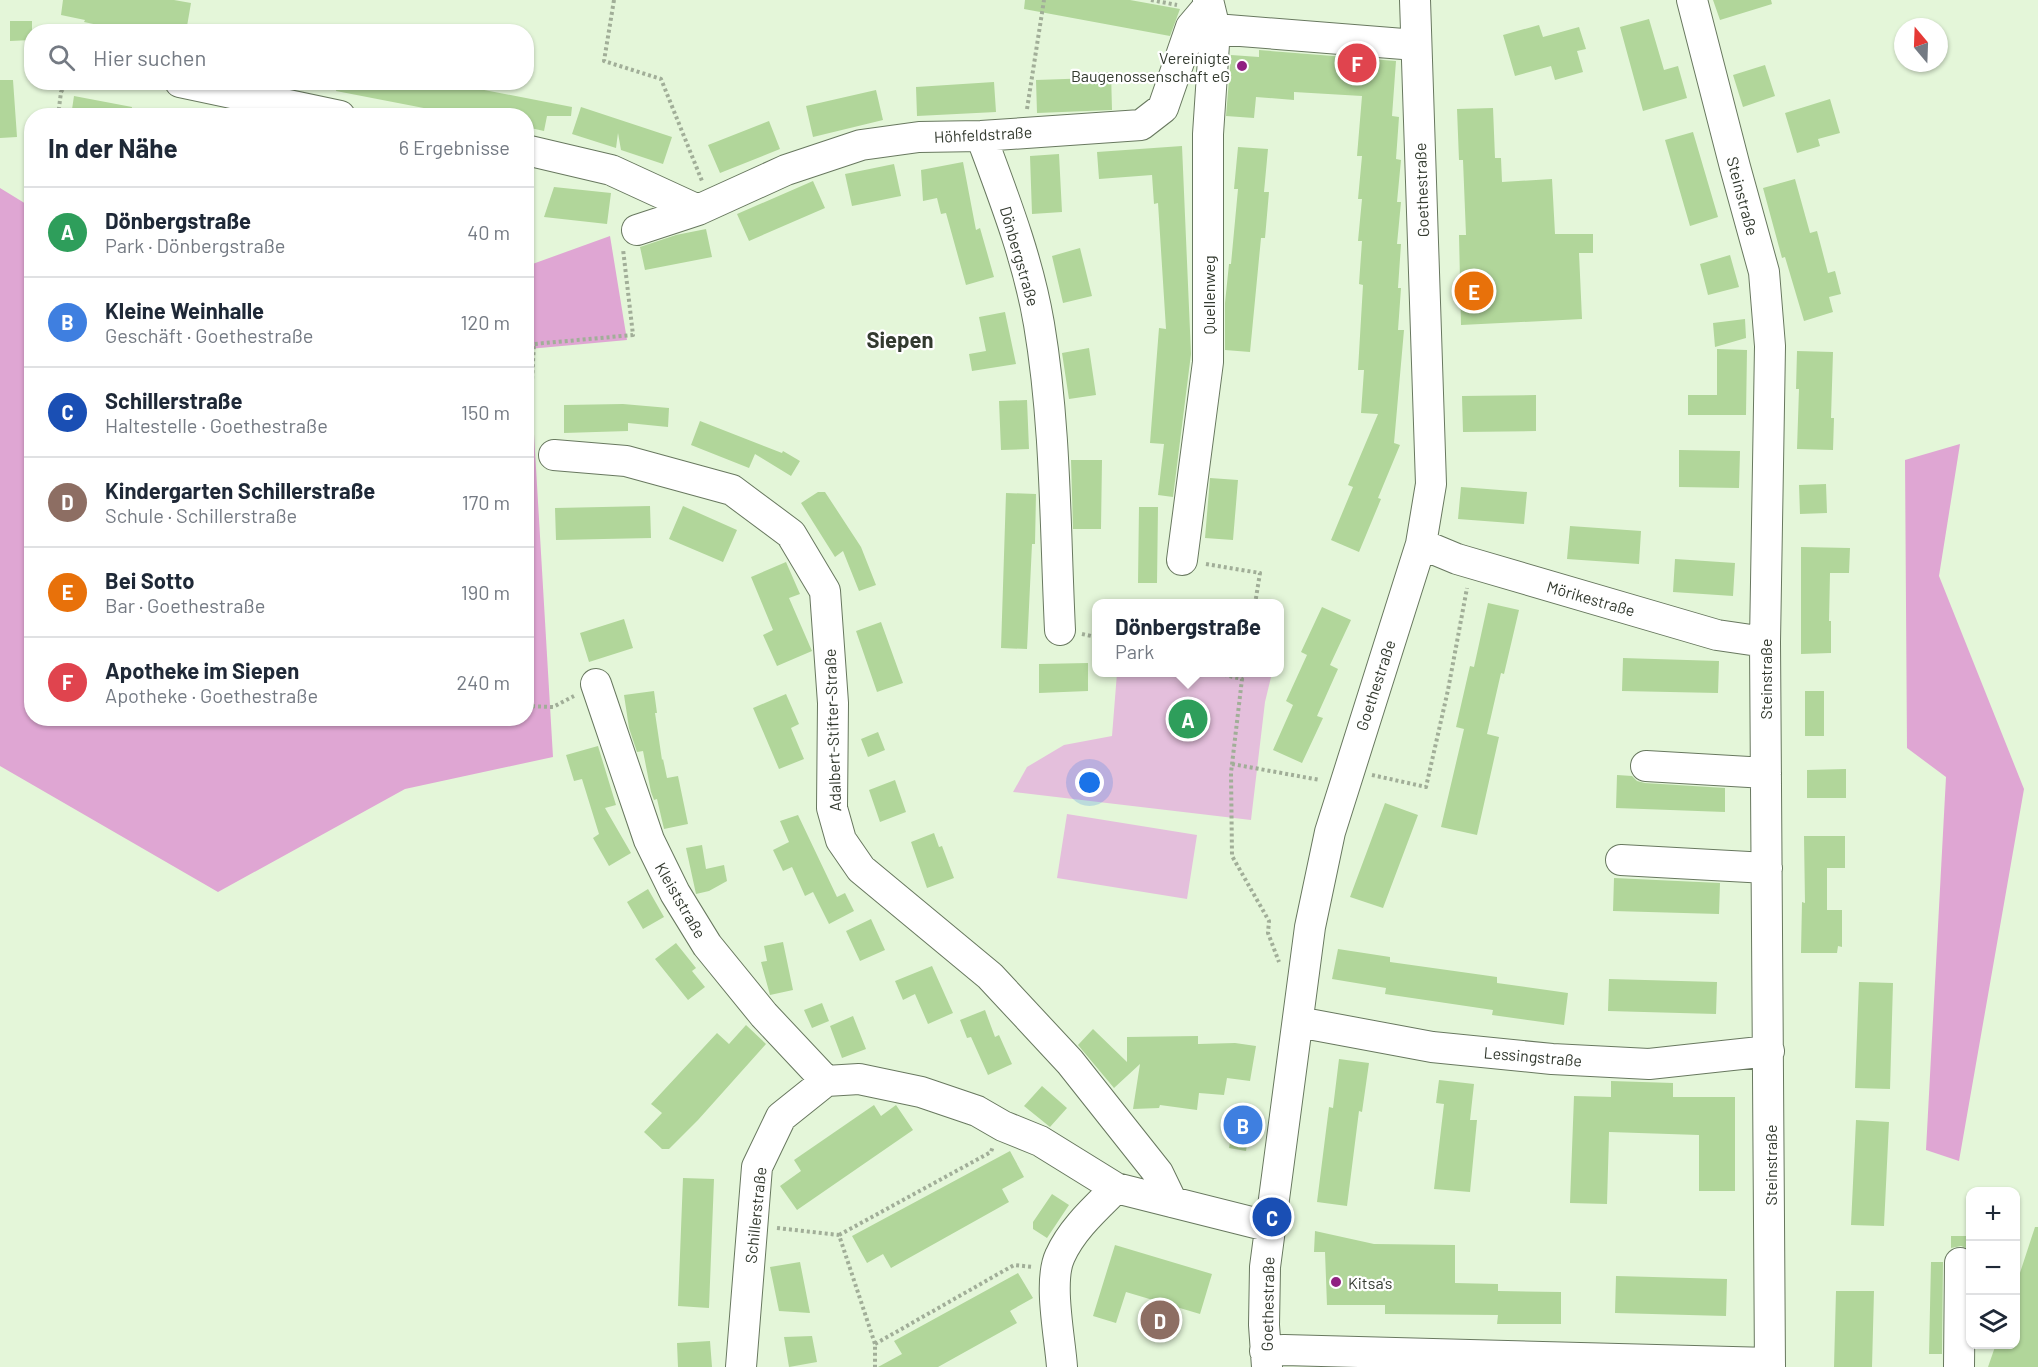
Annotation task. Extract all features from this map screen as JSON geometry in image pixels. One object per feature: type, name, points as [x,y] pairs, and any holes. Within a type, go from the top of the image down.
[{"type":"street","name":"Goethestraße","points":[[1266,1359],[1265,1267],[1310,927],[1327,842],[1421,544],[1431,484],[1415,0]]},
{"type":"street","name":"Steinstraße","points":[[1692,0],[1764,273],[1770,346],[1765,642],[1770,1365]]},
{"type":"street","name":"Höhfeldstraße","points":[[630,238],[786,170],[861,145],[919,137],[981,136],[1141,124],[1163,108],[1191,27],[1204,10]]},
{"type":"street","points":[[1204,10],[1416,45]]},
{"type":"street","name":"Quellenweg","points":[[1182,560],[1208,362],[1208,134],[1204,10]]},
{"type":"street","points":[[218,90],[302,108]]},
{"type":"street","name":"Dönbergstraße","points":[[981,136],[1017,234],[1038,322],[1049,396],[1060,630]]},
{"type":"street","points":[[534,152],[611,170],[705,207]]},
{"type":"street","name":"Adalbert-Stifter-Straße","points":[[554,455],[626,461],[732,490],[791,534],[825,591],[834,703],[832,808],[841,840],[861,869],[990,976],[1062,1053],[1158,1173],[1172,1202]]},
{"type":"street","name":"Mörikestraße","points":[[1421,544],[1472,563],[1717,635],[1765,642]]},
{"type":"street","name":"Kleiststraße","points":[[596,684],[649,840],[675,893],[714,954],[764,1015],[826,1081]]},
{"type":"street","points":[[1646,766],[1766,773]]},
{"type":"street","points":[[1621,860],[1767,868]]},
{"type":"street","name":"Lessingstraße","points":[[1298,1022],[1432,1047],[1552,1059],[1649,1064],[1769,1051]]},
{"type":"street","points":[[826,1081],[859,1079],[921,1092],[978,1111],[1003,1126],[1040,1141],[1116,1188],[1271,1227]]},
{"type":"street","name":"Schillerstraße","points":[[741,1367],[757,1167],[781,1117],[826,1081]]},
{"type":"street","points":[[1062,1367],[1055,1273],[1059,1257],[1085,1219],[1116,1188]]},
{"type":"street","points":[[1959,1367],[1960,1263]]},
{"type":"street","points":[[1266,1359],[1284,1350],[1770,1365]]},
{"type":"path","points":[[614,0],[604,61],[661,79],[705,207]]},
{"type":"path","points":[[1028,132],[1026,114],[1044,0]]},
{"type":"path","points":[[1151,0],[1204,10]]},
{"type":"path","points":[[59,108],[62,90]]},
{"type":"path","points":[[534,344],[633,335],[630,238]]},
{"type":"path","points":[[1182,560],[1260,573],[1256,599]]},
{"type":"path","points":[[1232,764],[1426,787],[1448,690],[1472,563]]},
{"type":"path","points":[[1237,677],[1242,678],[1232,764],[1232,856],[1269,921],[1268,933],[1279,962],[1304,975]]},
{"type":"path","points":[[534,706],[553,707],[596,684]]},
{"type":"path","points":[[753,1225],[839,1236],[991,1152],[996,1134],[1003,1126]]},
{"type":"path","points":[[839,1236],[875,1344],[875,1367]]},
{"type":"path","points":[[875,1344],[1014,1265],[1039,1268],[1055,1273]]},
{"type":"shaded area","points":[[0,188],[24,203],[24,726],[534,726],[534,434],[553,757],[405,789],[218,892],[0,766]]},
{"type":"shaded area","points":[[610,236],[627,340],[534,349],[534,263]]},
{"type":"shaded area","points":[[1960,444],[1939,576],[2024,789],[1959,1161],[1926,1150],[1946,777],[1907,748],[1905,460]]},
{"type":"shaded area","points":[[1117,677],[1271,677],[1265,702],[1251,820],[1013,792],[1027,767],[1064,745],[1112,736]]},
{"type":"shaded area","points":[[1067,814],[1197,835],[1187,899],[1057,878]]},
{"type":"building","points":[[63,0],[174,0],[191,3],[187,24],[93,24],[61,15]]},
{"type":"building","points":[[1025,0],[1130,0],[1180,9],[1170,36],[1024,9]]},
{"type":"building","points":[[1713,0],[1771,0],[1772,4],[1720,20]]},
{"type":"building","points":[[1649,19],[1664,70],[1678,66],[1687,98],[1643,111],[1620,27]]},
{"type":"building","points":[[10,21],[32,21],[32,24],[24,24],[24,40],[10,41]]},
{"type":"building","points":[[1539,25],[1543,37],[1579,27],[1586,49],[1577,51],[1583,72],[1555,80],[1551,66],[1515,76],[1503,35]]},
{"type":"building","points":[[1259,50],[1396,61],[1392,116],[1399,117],[1396,159],[1401,160],[1397,202],[1401,202],[1397,244],[1401,244],[1398,330],[1404,330],[1394,443],[1400,445],[1359,552],[1331,540],[1353,487],[1348,485],[1378,414],[1361,413],[1364,370],[1358,370],[1363,285],[1359,284],[1362,241],[1358,241],[1362,199],[1358,199],[1362,156],[1357,156],[1362,96],[1294,92],[1294,100],[1256,97],[1254,118],[1226,116],[1231,55],[1259,57]]},
{"type":"building","points":[[1765,65],[1775,96],[1743,107],[1733,75]]},
{"type":"building","points":[[1094,72],[1111,72],[1112,110],[1037,113],[1036,80],[1094,78]]},
{"type":"building","points":[[0,80],[13,80],[17,137],[0,138]]},
{"type":"building","points":[[994,82],[996,112],[917,116],[916,87]]},
{"type":"building","points":[[484,90],[572,107],[571,116],[547,116],[544,131],[534,129],[534,108],[424,108],[336,91]]},
{"type":"building","points":[[876,90],[883,120],[813,137],[806,106]]},
{"type":"building","points":[[74,96],[132,107],[132,108],[72,108]]},
{"type":"building","points":[[1830,99],[1840,133],[1818,139],[1820,146],[1797,153],[1785,113]]},
{"type":"building","points":[[581,107],[672,137],[663,164],[621,150],[618,133],[616,148],[572,134]]},
{"type":"building","points":[[1493,108],[1495,158],[1501,158],[1502,182],[1552,179],[1555,234],[1593,234],[1593,253],[1579,253],[1582,319],[1461,325],[1459,235],[1466,235],[1463,160],[1459,160],[1457,109]]},
{"type":"building","points":[[769,121],[780,149],[720,173],[708,145]]},
{"type":"building","points":[[1693,132],[1718,217],[1690,226],[1665,140]]},
{"type":"building","points":[[1182,146],[1191,354],[1173,497],[1158,495],[1164,444],[1150,443],[1159,328],[1166,329],[1158,203],[1154,204],[1152,175],[1099,179],[1097,152]]},
{"type":"building","points":[[1238,147],[1268,149],[1264,192],[1269,192],[1265,238],[1261,238],[1250,352],[1225,350],[1225,303],[1238,189],[1234,189]]},
{"type":"building","points":[[1059,154],[1062,212],[1032,214],[1030,156]]},
{"type":"building","points":[[963,162],[976,230],[980,228],[994,277],[966,285],[946,213],[941,214],[937,198],[923,201],[921,170]]},
{"type":"building","points":[[894,164],[901,196],[852,206],[845,174]]},
{"type":"building","points":[[1795,179],[1810,233],[1817,231],[1828,273],[1835,271],[1841,294],[1829,297],[1833,312],[1804,321],[1785,257],[1782,258],[1763,188]]},
{"type":"building","points":[[813,181],[825,208],[749,241],[737,214]]},
{"type":"building","points":[[554,187],[611,193],[607,224],[544,217]]},
{"type":"building","points":[[706,229],[712,257],[645,270],[640,247],[676,235]]},
{"type":"building","points":[[1080,248],[1092,296],[1063,303],[1052,256]]},
{"type":"building","points":[[1730,255],[1739,287],[1708,295],[1700,264]]},
{"type":"building","points":[[1005,312],[1016,364],[972,371],[969,354],[986,351],[979,317]]},
{"type":"building","points":[[1745,319],[1746,338],[1715,347],[1713,323]]},
{"type":"building","points":[[1089,348],[1096,395],[1069,399],[1062,353]]},
{"type":"building","points":[[1717,349],[1747,350],[1746,415],[1688,415],[1688,395],[1717,395]]},
{"type":"building","points":[[1797,351],[1833,352],[1831,418],[1834,418],[1833,450],[1797,449],[1799,389],[1796,389]]},
{"type":"building","points":[[1536,395],[1536,431],[1463,432],[1462,396]]},
{"type":"building","points":[[1027,400],[1029,449],[1001,450],[999,401]]},
{"type":"building","points":[[623,404],[669,408],[668,427],[628,423],[628,431],[564,433],[564,405]]},
{"type":"building","points":[[700,421],[782,453],[783,451],[800,461],[791,476],[755,454],[749,468],[691,445]]},
{"type":"building","points":[[1679,450],[1740,451],[1739,488],[1679,487]]},
{"type":"building","points":[[1071,460],[1102,460],[1101,529],[1073,529]]},
{"type":"building","points":[[1210,478],[1238,480],[1233,540],[1205,538]]},
{"type":"building","points":[[1826,484],[1827,513],[1800,514],[1799,485]]},
{"type":"building","points":[[1461,487],[1527,492],[1524,524],[1458,519]]},
{"type":"building","points":[[818,492],[825,492],[861,547],[876,585],[859,591],[843,551],[835,557],[801,503]]},
{"type":"building","points":[[1006,493],[1036,494],[1035,544],[1032,544],[1027,649],[1001,648]]},
{"type":"building","points":[[650,506],[651,538],[556,540],[555,508]]},
{"type":"building","points":[[683,506],[737,530],[723,562],[669,539]]},
{"type":"building","points":[[1139,507],[1158,507],[1157,583],[1138,583]]},
{"type":"building","points":[[1570,526],[1641,531],[1639,564],[1567,559]]},
{"type":"building","points":[[1801,547],[1850,548],[1849,573],[1830,573],[1831,653],[1801,654]]},
{"type":"building","points":[[1675,559],[1735,563],[1733,596],[1673,592]]},
{"type":"building","points":[[786,562],[800,594],[789,598],[812,651],[777,666],[763,635],[773,630],[751,577]]},
{"type":"building","points":[[1488,603],[1519,610],[1487,734],[1499,737],[1477,835],[1441,827],[1464,729],[1456,727],[1470,666],[1474,667]]},
{"type":"building","points":[[1322,607],[1351,620],[1330,665],[1338,669],[1317,716],[1323,718],[1302,763],[1273,750],[1293,705],[1286,701],[1307,655],[1301,652]]},
{"type":"building","points":[[624,619],[633,648],[589,662],[580,633]]},
{"type":"building","points":[[881,622],[903,683],[877,692],[856,631]]},
{"type":"building","points":[[1623,658],[1719,661],[1718,693],[1622,691]]},
{"type":"building","points":[[1088,663],[1088,691],[1039,693],[1039,664]]},
{"type":"building","points":[[654,691],[662,760],[667,778],[678,776],[688,824],[664,829],[657,799],[654,800],[651,792],[643,751],[637,752],[629,728],[624,695]]},
{"type":"building","points":[[1805,691],[1824,691],[1824,736],[1805,736]]},
{"type":"building","points":[[786,694],[799,724],[791,728],[804,759],[779,769],[753,708]]},
{"type":"building","points":[[878,732],[885,750],[868,757],[861,739]]},
{"type":"building","points":[[598,746],[616,805],[605,808],[631,853],[609,866],[593,838],[599,834],[582,779],[574,781],[566,755]]},
{"type":"building","points":[[1846,769],[1846,798],[1807,798],[1807,770]]},
{"type":"building","points":[[1617,775],[1632,776],[1637,781],[1645,783],[1725,788],[1725,812],[1616,808]]},
{"type":"building","points":[[895,780],[906,812],[880,822],[869,790]]},
{"type":"building","points":[[1385,803],[1418,815],[1383,908],[1350,897]]},
{"type":"building","points":[[798,815],[837,897],[845,893],[854,911],[829,924],[813,892],[805,896],[792,867],[783,871],[773,850],[789,842],[780,821]]},
{"type":"building","points":[[934,833],[939,847],[942,846],[954,878],[927,888],[911,842]]},
{"type":"building","points":[[1804,836],[1845,836],[1845,868],[1827,868],[1827,910],[1842,910],[1842,947],[1838,946],[1837,953],[1801,953],[1802,902],[1805,903]]},
{"type":"building","points":[[702,845],[706,869],[724,865],[727,881],[709,891],[696,894],[686,848]]},
{"type":"building","points":[[1614,878],[1720,883],[1719,914],[1613,911]]},
{"type":"building","points":[[648,889],[664,917],[643,929],[627,902]]},
{"type":"building","points":[[871,919],[885,950],[860,961],[846,931]]},
{"type":"building","points":[[783,942],[793,990],[770,995],[761,962],[767,961],[764,946]]},
{"type":"building","points":[[676,943],[696,968],[692,971],[705,987],[688,1000],[655,959]]},
{"type":"building","points":[[1338,949],[1390,957],[1390,962],[1497,977],[1497,983],[1568,993],[1564,1025],[1492,1015],[1493,1010],[1385,994],[1386,988],[1332,979]]},
{"type":"building","points":[[932,966],[953,1013],[928,1024],[915,994],[903,1000],[895,981]]},
{"type":"building","points":[[1609,979],[1717,982],[1716,1014],[1608,1011]]},
{"type":"building","points":[[1859,982],[1893,983],[1890,1089],[1855,1088]]},
{"type":"building","points":[[822,1003],[829,1021],[812,1028],[804,1010]]},
{"type":"building","points":[[985,1010],[995,1037],[999,1035],[1012,1064],[988,1075],[971,1037],[967,1038],[960,1020]]},
{"type":"building","points":[[853,1016],[866,1049],[842,1058],[830,1026]]},
{"type":"building","points":[[746,1025],[766,1044],[698,1120],[669,1149],[662,1149],[644,1132],[662,1113],[651,1104],[717,1033],[729,1044]]},
{"type":"building","points":[[1093,1029],[1127,1062],[1127,1037],[1198,1036],[1198,1044],[1235,1043],[1256,1046],[1250,1081],[1227,1078],[1224,1095],[1199,1093],[1197,1110],[1160,1105],[1159,1108],[1133,1109],[1140,1064],[1114,1088],[1078,1045]]},
{"type":"building","points":[[1339,1059],[1369,1063],[1362,1112],[1359,1111],[1347,1206],[1317,1202],[1329,1107],[1333,1108]]},
{"type":"building","points":[[1439,1080],[1474,1084],[1470,1120],[1477,1120],[1470,1192],[1434,1189],[1444,1104],[1436,1103]]},
{"type":"building","points":[[1611,1081],[1673,1083],[1673,1097],[1735,1097],[1735,1191],[1699,1191],[1699,1135],[1609,1132],[1607,1204],[1570,1203],[1574,1096],[1611,1097]]},
{"type":"building","points":[[1042,1086],[1067,1108],[1050,1127],[1024,1106]]},
{"type":"building","points":[[874,1105],[881,1116],[896,1105],[913,1130],[797,1210],[780,1186],[801,1171],[794,1160]]},
{"type":"building","points":[[1235,1115],[1251,1118],[1246,1151],[1229,1148]]},
{"type":"building","points":[[1856,1120],[1889,1122],[1884,1226],[1851,1225]]},
{"type":"building","points":[[1010,1151],[1024,1177],[1002,1189],[1009,1202],[891,1268],[883,1254],[867,1263],[852,1236]]},
{"type":"building","points":[[683,1178],[714,1179],[709,1308],[678,1306]]},
{"type":"building","points":[[1052,1194],[1069,1205],[1047,1238],[1033,1229],[1033,1222]]},
{"type":"building","points":[[2035,1227],[2038,1227],[2038,1367],[1988,1367],[1994,1349],[2020,1349],[2020,1273]]},
{"type":"building","points":[[1315,1231],[1374,1244],[1455,1245],[1455,1283],[1498,1284],[1498,1291],[1561,1292],[1561,1324],[1497,1324],[1498,1315],[1385,1314],[1385,1305],[1327,1305],[1325,1252],[1314,1252]]},
{"type":"building","points":[[1951,1236],[1966,1236],[1966,1248],[1961,1246],[1951,1248]]},
{"type":"building","points":[[1115,1245],[1212,1274],[1200,1314],[1126,1292],[1116,1323],[1093,1316]]},
{"type":"building","points":[[800,1262],[810,1313],[779,1311],[770,1267]]},
{"type":"building","points":[[1931,1262],[1943,1262],[1942,1354],[1929,1354]]},
{"type":"building","points":[[1018,1273],[1033,1298],[1010,1311],[1017,1323],[938,1367],[878,1367],[902,1354],[894,1341]]},
{"type":"building","points":[[1616,1276],[1727,1279],[1726,1316],[1615,1313]]},
{"type":"building","points":[[1836,1291],[1874,1291],[1872,1367],[1834,1367]]},
{"type":"building","points":[[812,1336],[817,1362],[789,1367],[784,1337]]},
{"type":"building","points":[[710,1341],[712,1367],[678,1367],[677,1343]]},
{"type":"place","name":"Apotheke im Siepen","points":[[1357,63]]},
{"type":"place","name":"Vereinigte Baugenossenschaft eG","points":[[1242,66]]},
{"type":"place","name":"Bei Sotto","points":[[1474,291]]},
{"type":"place","name":"Dönbergstraße","points":[[1188,719]]},
{"type":"place","name":"Kleine Weinhalle","points":[[1243,1125]]},
{"type":"place","name":"Schillerstraße","points":[[1272,1217]]},
{"type":"place","name":"Kitsa's","points":[[1336,1282]]},
{"type":"place","name":"Kindergarten Schillerstraße","points":[[1160,1320]]},
{"type":"district","name":"Siepen","points":[[900,339]]}]
